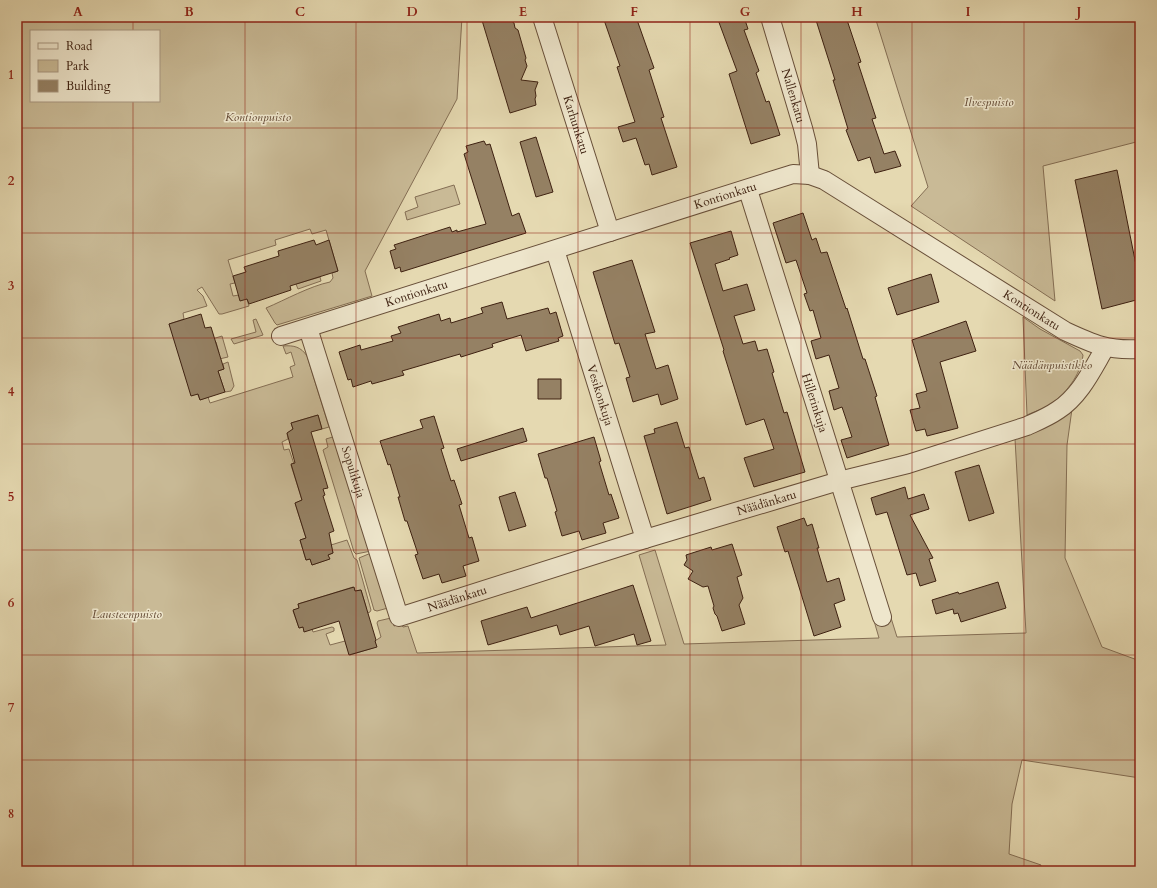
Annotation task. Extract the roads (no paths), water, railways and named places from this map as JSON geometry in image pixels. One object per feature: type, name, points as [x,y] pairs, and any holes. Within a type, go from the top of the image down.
[{"type":"street","name":"Karhunkatu","points":[[542,17],[610,232]]},
{"type":"street","name":"Nallenkatu","points":[[770,17],[804,128],[810,175]]},
{"type":"street","name":"Kontionkatu","points":[[281,336],[748,190],[793,174],[810,175],[824,180],[1065,331],[1105,348],[1125,350],[1140,349]]},
{"type":"street","name":"Hillerinkuja","points":[[748,190],[882,617]]},
{"type":"street","name":"Vesikonkuja","points":[[555,250],[645,539]]},
{"type":"street","name":"Sopulikuja","points":[[308,328],[399,617]]},
{"type":"street","name":"Näädänkatu","points":[[399,617],[645,539],[839,482],[908,464],[1027,426],[1059,410],[1073,397],[1084,384],[1105,348]]},
{"type":"park label","name":"Ilvespuisto","points":[[989,102]]},
{"type":"park label","name":"Kontionpuisto","points":[[258,117]]},
{"type":"park label","name":"Näädänpuistikko","points":[[1052,365]]},
{"type":"park label","name":"Lausteenpuisto","points":[[127,614]]}]
